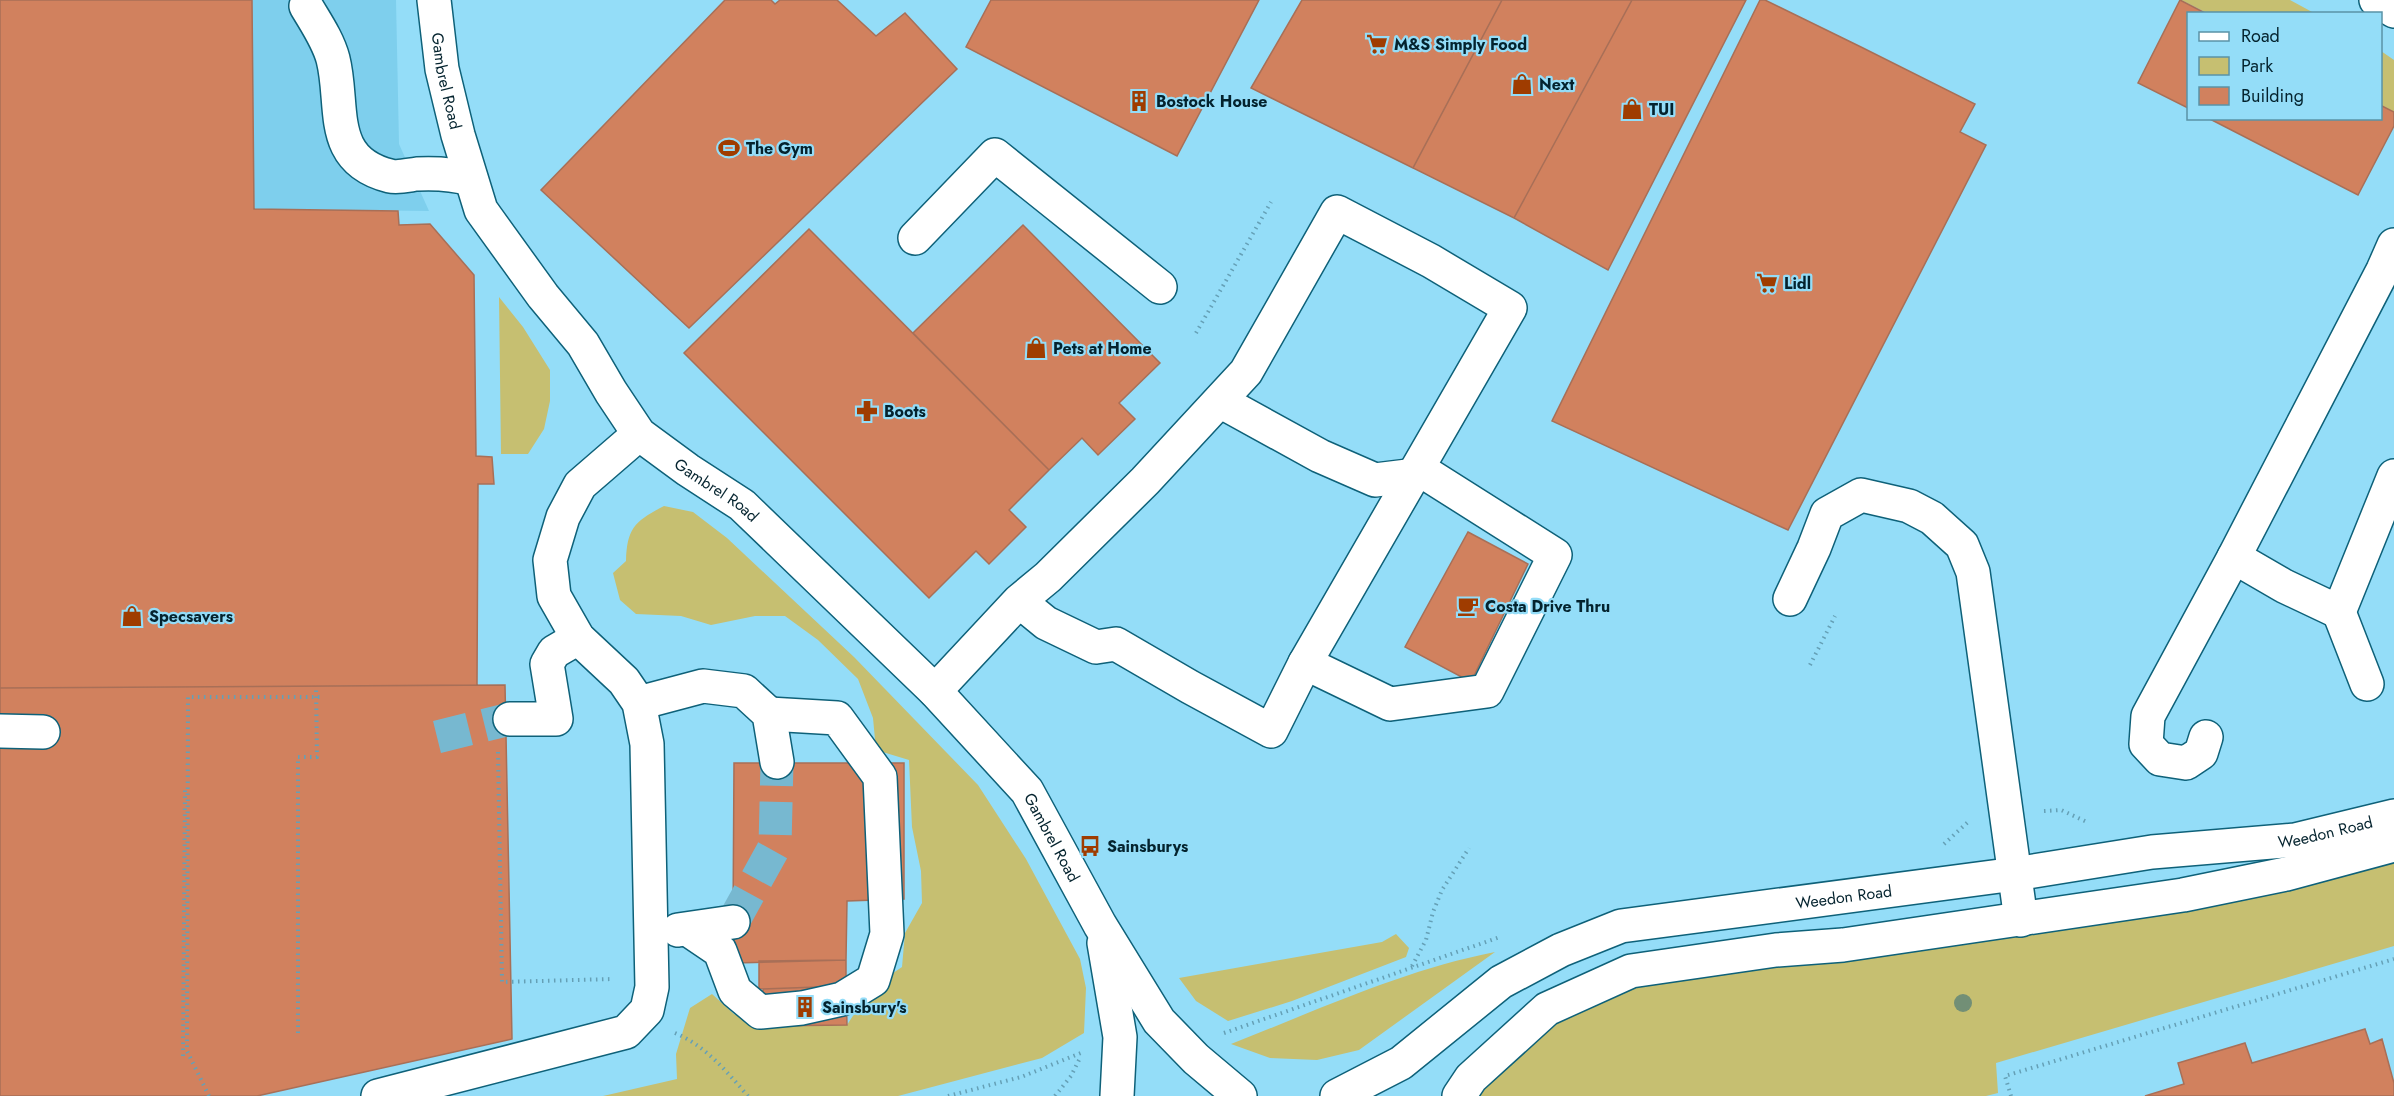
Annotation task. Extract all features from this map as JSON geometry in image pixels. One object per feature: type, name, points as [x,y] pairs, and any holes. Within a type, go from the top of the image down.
[{"type":"main road","name":"Gambrel Road","points":[[434,0],[442,69],[458,135],[482,210],[543,296],[583,344],[639,434],[688,470],[742,505],[935,691],[1027,791],[1100,925],[1159,1021],[1196,1059],[1240,1096]]},
{"type":"main road","points":[[2376,0],[2394,10]]},
{"type":"main road","points":[[306,6],[326,41],[333,61],[339,121],[345,141],[355,157],[372,170],[393,176],[451,174],[471,179]]},
{"type":"main road","points":[[915,238],[995,155],[1160,287]]},
{"type":"main road","points":[[935,691],[1019,602],[1048,577],[1137,489],[1246,372],[1337,212],[1431,261],[1510,308],[1305,663],[1272,731],[1116,644],[1096,647],[1046,623],[1019,602]]},
{"type":"main road","points":[[2206,737],[2201,753],[2186,763],[2160,759],[2146,744],[2148,716],[2390,263]]},
{"type":"main road","points":[[1213,408],[1375,480],[1417,472],[1555,555],[1487,691],[1390,704],[1305,663]]},
{"type":"main road","points":[[378,1096],[626,1032],[647,1010],[652,987],[647,744],[639,703],[624,681],[578,638],[554,596],[550,560],[560,528],[580,485],[639,434]]},
{"type":"main road","points":[[2367,684],[2339,612],[2394,476]]},
{"type":"main road","points":[[1790,599],[1827,514],[1861,495],[1909,506],[1932,518],[1962,545],[1973,572],[2020,920]]},
{"type":"main road","points":[[2234,557],[2284,586],[2339,612]]},
{"type":"main road","points":[[504,732],[556,719],[547,664],[554,652],[578,638]]},
{"type":"main road","points":[[639,703],[703,686],[744,691],[769,714],[777,762]]},
{"type":"main road","points":[[689,930],[720,951],[735,991],[760,1012],[802,1008],[842,999],[873,980],[887,934],[880,777],[837,718],[769,714]]},
{"type":"main road","points":[[0,731],[44,732]]},
{"type":"main road","name":"Weedon Road","points":[[1337,1096],[1401,1063],[1501,982],[1561,950],[1621,926],[2015,874],[2152,852],[2295,840],[2394,816]]},
{"type":"main road","name":"Weedon Road","points":[[1459,1096],[1472,1078],[1548,1009],[1631,971],[1776,950],[1843,945],[2183,895],[2286,874],[2394,845]]},
{"type":"main road","points":[[651,930],[689,930],[733,922]]},
{"type":"main road","name":"Gambrel Road","points":[[1100,925],[1120,1037],[1116,1096]]},
{"type":"path","points":[[1196,333],[1272,202]]},
{"type":"path","points":[[1810,665],[1835,616]]},
{"type":"path","points":[[298,1033],[298,757],[317,757],[316,686]]},
{"type":"path","points":[[209,1096],[187,1051],[188,697],[321,697]]},
{"type":"path","points":[[183,1056],[186,732]]},
{"type":"path","points":[[504,732],[502,982],[651,978]]},
{"type":"path","points":[[1411,967],[1426,939],[1442,890],[1469,848]]},
{"type":"path","points":[[2011,1096],[2005,1076],[2394,959]]},
{"type":"path","points":[[647,1010],[666,1029],[691,1040],[718,1061],[748,1096]]},
{"type":"path","points":[[948,1096],[1021,1077],[1083,1052],[1071,1076],[1055,1096]]},
{"type":"shaded area","points":[[252,0],[396,0],[399,144],[429,211],[254,209]]},
{"type":"green space","points":[[2181,0],[2290,0],[2312,12],[2205,12]]},
{"type":"green space","points":[[2382,52],[2394,60],[2394,112],[2382,106]]},
{"type":"green space","points":[[499,297],[523,327],[550,370],[550,401],[544,429],[528,454],[501,454]]},
{"type":"green space","points":[[664,506],[693,512],[727,538],[854,657],[978,785],[1026,859],[1080,959],[1086,988],[1084,1033],[1042,1058],[898,1096],[603,1096],[677,1079],[676,1054],[690,1008],[712,994],[734,1014],[763,1026],[847,1025],[871,993],[902,967],[905,933],[922,903],[921,871],[912,827],[909,760],[876,750],[873,718],[858,679],[818,640],[785,616],[755,616],[711,625],[681,616],[636,614],[620,600],[613,573],[626,561],[631,533],[639,521]]},
{"type":"green space","points":[[2394,862],[2394,946],[1996,1063],[1998,1093],[1986,1096],[1477,1096],[1507,1061],[1542,1028],[1611,991],[1658,978]]},
{"type":"green space","points":[[1396,934],[1409,948],[1406,957],[1292,1001],[1228,1021],[1196,1001],[1179,978],[1382,942]]},
{"type":"green space","points":[[1495,952],[1359,1050],[1317,1060],[1270,1058],[1231,1044],[1394,980]]},
{"type":"building","points":[[0,0],[252,0],[254,209],[398,211],[399,225],[430,224],[474,275],[476,456],[492,457],[494,484],[478,484],[477,685],[0,688]]},
{"type":"building","name":"The Gym","points":[[725,0],[771,0],[775,4],[780,0],[837,0],[876,36],[905,13],[957,69],[689,328],[541,190]]},
{"type":"building","name":"Bostock House","points":[[991,0],[1259,0],[1177,156],[966,47]]},
{"type":"building","name":"M&S Simply Food","points":[[1302,0],[1502,0],[1413,168],[1251,88]]},
{"type":"building","name":"Next","points":[[1502,0],[1632,0],[1514,218],[1413,168]]},
{"type":"building","name":"TUI","points":[[1632,0],[1746,0],[1608,270],[1514,218]]},
{"type":"building","name":"Lidl","points":[[1760,0],[1765,0],[1975,104],[1960,132],[1986,145],[1788,530],[1552,421]]},
{"type":"building","points":[[2180,0],[2203,12],[2187,12],[2187,108],[2138,83]]},
{"type":"building","points":[[2382,106],[2394,112],[2394,126],[2358,195],[2212,120],[2382,120]]},
{"type":"building","name":"Pets at Home","points":[[1023,225],[1160,363],[1119,403],[1135,419],[1098,455],[1082,438],[1049,470],[913,333]]},
{"type":"building","name":"Boots","points":[[809,229],[1049,470],[1009,510],[1026,527],[989,564],[976,551],[929,598],[684,353]]},
{"type":"building","name":"Costa Drive Thru","points":[[1468,532],[1528,564],[1471,682],[1405,647]]},
{"type":"building","points":[[505,685],[512,1039],[257,1096],[0,1096],[0,688]]},
{"type":"building","name":"Sainsbury's","points":[[734,763],[904,763],[904,899],[847,901],[846,960],[735,963]]},
{"type":"building","points":[[846,960],[846,986],[759,989],[759,961]]},
{"type":"building","name":"Sainsbury's","points":[[846,986],[847,1025],[763,1026],[763,989]]},
{"type":"building","points":[[2365,1029],[2370,1044],[2382,1039],[2394,1083],[2394,1096],[2145,1096],[2184,1084],[2178,1063],[2245,1043],[2252,1063]]},
{"type":"tunnel","points":[[437,737],[510,719]]},
{"type":"tunnel","points":[[733,922],[775,846],[777,762]]},
{"type":"place","name":"M&S Simply Food","points":[[1377,44]]},
{"type":"place","name":"Next","points":[[1522,84]]},
{"type":"place","name":"Bostock House","points":[[1139,101]]},
{"type":"place","name":"TUI","points":[[1632,109]]},
{"type":"place","name":"The Gym","points":[[729,148]]},
{"type":"place","name":"Lidl","points":[[1767,283]]},
{"type":"place","name":"Pets at Home","points":[[1036,348]]},
{"type":"place","name":"Boots","points":[[867,411]]},
{"type":"place","name":"Costa Drive Thru","points":[[1468,606]]},
{"type":"place","name":"Specsavers","points":[[132,616]]},
{"type":"place","name":"Sainsburys","points":[[1090,846]]},
{"type":"place","name":"Sainsbury's","points":[[805,1007]]}]
